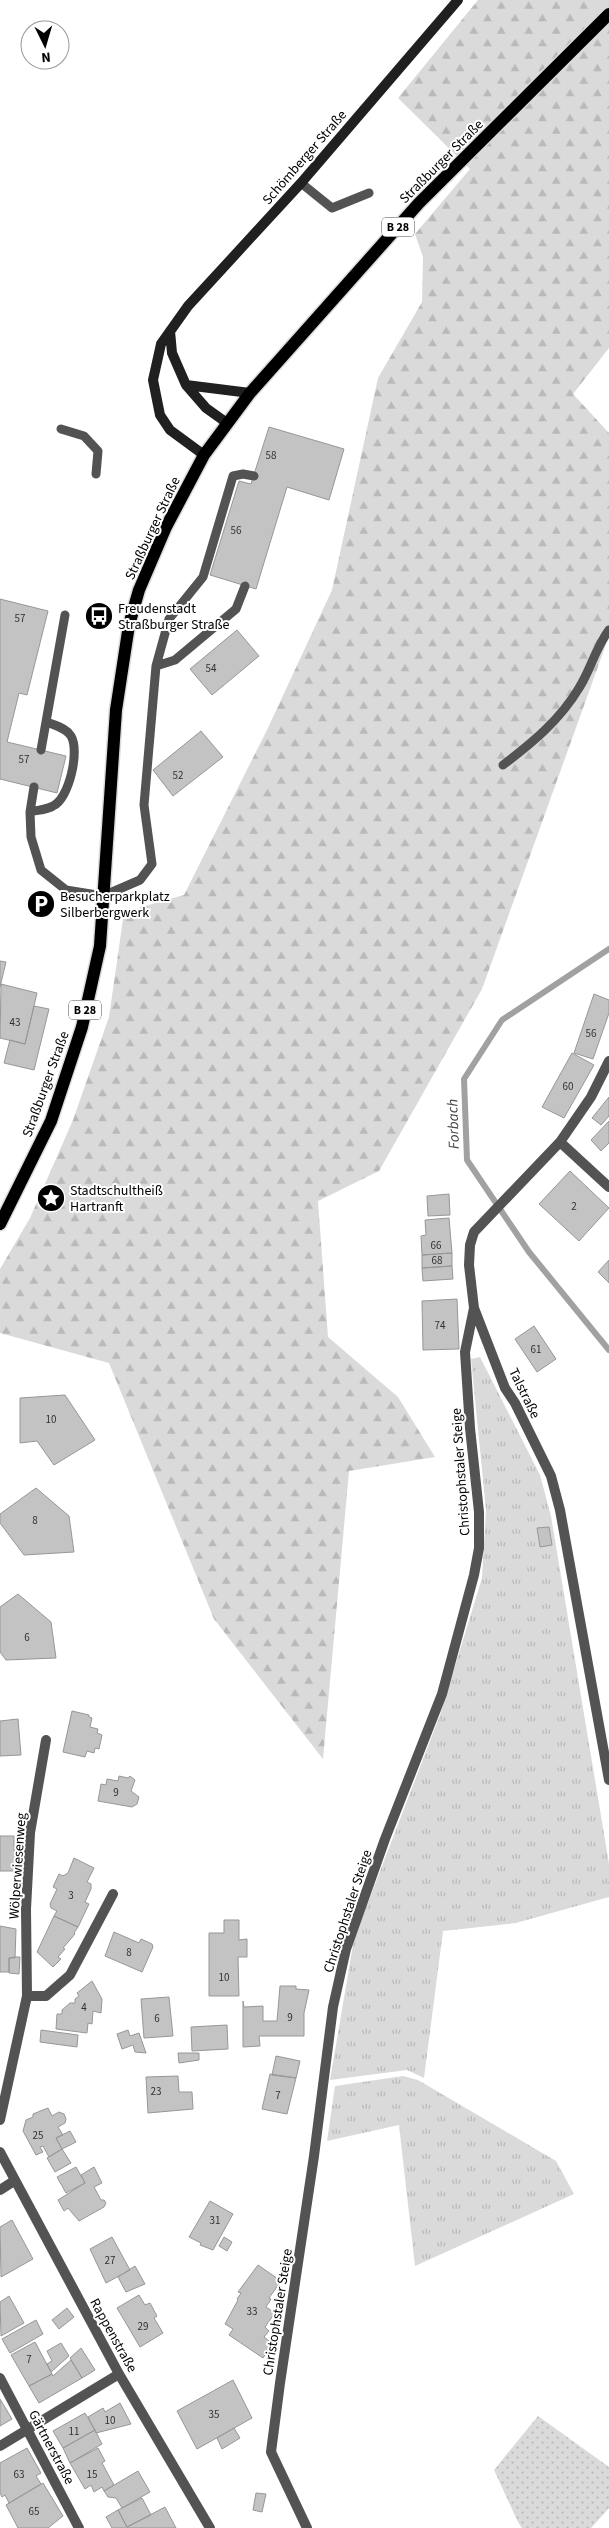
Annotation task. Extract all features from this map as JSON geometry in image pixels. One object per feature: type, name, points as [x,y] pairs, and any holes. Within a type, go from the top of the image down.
[{"type":"main road","name":"Schömberger Straße","points":[[204,456],[170,430],[160,415],[153,380],[161,344],[188,306],[301,183],[458,0]]},
{"type":"main road","name":"Straßburger Straße","points":[[0,1224],[51,1121],[82,1027],[100,946],[116,710],[129,625],[139,590],[155,551],[204,456],[250,393],[419,203],[609,14]]},
{"type":"main road","points":[[170,331],[172,353],[186,385],[206,408],[227,423]]},
{"type":"main road","points":[[186,385],[250,393]]},
{"type":"street","name":"Talstraße","points":[[609,1061],[591,1097],[560,1142],[474,1232],[470,1245],[469,1265],[474,1308],[505,1388],[515,1403],[551,1476],[560,1510],[609,1780]]},
{"type":"street","points":[[560,1142],[609,1187]]},
{"type":"street","name":"Christophstaler Steige","points":[[307,2528],[271,2452],[280,2384],[314,2156],[333,2007],[346,1949],[384,1839],[442,1694],[474,1574],[479,1548],[480,1512],[470,1428],[465,1352],[474,1308]]},
{"type":"street","name":"Wölperwiesenweg","points":[[0,2120],[27,1996],[26,1909],[30,1833],[46,1740]]},
{"type":"street","points":[[27,1996],[46,1996],[70,1975],[113,1894]]},
{"type":"street","name":"Rappenstraße","points":[[0,2152],[119,2374],[210,2528]]},
{"type":"street","points":[[0,2190],[14,2181]]},
{"type":"street","points":[[0,2446],[119,2374]]},
{"type":"street","name":"Gärtnerstraße","points":[[0,2378],[79,2528]]},
{"type":"lane","points":[[301,183],[332,208],[369,193]]},
{"type":"lane","points":[[61,429],[84,436],[98,450],[96,474]]},
{"type":"lane","points":[[34,787],[30,812],[31,837],[41,870],[66,890],[104,896],[140,880],[152,864],[144,805],[156,666],[169,619],[203,577],[233,476],[243,474],[254,476]]},
{"type":"lane","points":[[156,666],[175,660],[236,609],[245,586]]},
{"type":"lane","points":[[41,750],[48,722],[65,615]]},
{"type":"lane","points":[[503,765],[545,733],[580,688],[597,647],[609,630]]},
{"type":"lane","points":[[30,812],[54,806],[66,794],[71,771],[75,750],[71,736],[64,729],[48,722]]},
{"type":"green space","points":[[478,0],[609,0],[609,348],[573,394],[609,433],[609,636],[482,989],[379,1171],[318,1201],[328,1337],[398,1397],[435,1457],[349,1471],[323,1759],[214,1619],[109,1363],[0,1333],[0,1269],[30,1218],[73,1120],[109,1017],[124,912],[184,895],[267,730],[332,590],[378,378],[422,302],[423,257],[415,234],[470,169],[398,98]]},
{"type":"green space","points":[[480,1357],[540,1475],[551,1516],[609,1864],[609,1897],[516,1923],[443,1931],[424,2078],[407,2070],[330,2080],[354,1939],[440,1715],[482,1578],[486,1510],[471,1359]]},
{"type":"green space","points":[[403,2076],[418,2080],[556,2161],[574,2194],[415,2266],[399,2125],[327,2141],[335,2086]]},
{"type":"green space","points":[[538,2416],[609,2467],[609,2508],[591,2528],[522,2528],[518,2522],[494,2470]]},
{"type":"building","points":[[269,427],[344,449],[329,500],[287,487],[256,589],[210,575],[239,481],[251,484]]},
{"type":"building","points":[[0,599],[48,611],[27,695],[19,693],[7,742],[66,756],[57,793],[0,779]]},
{"type":"building","points":[[237,630],[259,656],[212,695],[190,669]]},
{"type":"building","points":[[201,731],[223,757],[173,796],[153,770]]},
{"type":"building","points":[[0,961],[6,962],[0,987]]},
{"type":"building","points":[[1,984],[37,993],[25,1044],[0,1038]]},
{"type":"building","points":[[594,994],[609,1000],[609,1013],[593,1059],[574,1053]]},
{"type":"building","points":[[34,1006],[49,1009],[34,1070],[4,1063],[10,1040],[25,1044]]},
{"type":"building","points":[[572,1053],[594,1065],[564,1118],[542,1107]]},
{"type":"building","points":[[609,1097],[609,1116],[601,1125],[592,1118]]},
{"type":"building","points":[[609,1121],[609,1143],[601,1151],[591,1140]]},
{"type":"building","points":[[570,1171],[609,1208],[579,1241],[539,1204]]},
{"type":"building","points":[[449,1194],[450,1215],[428,1216],[427,1196]]},
{"type":"building","points":[[449,1218],[452,1253],[422,1255],[421,1236],[426,1235],[425,1220]]},
{"type":"building","points":[[452,1253],[452,1266],[422,1268],[422,1255]]},
{"type":"building","points":[[609,1260],[609,1283],[598,1272]]},
{"type":"building","points":[[452,1266],[453,1279],[423,1281],[422,1268]]},
{"type":"building","points":[[457,1299],[459,1349],[423,1350],[422,1301]]},
{"type":"building","points":[[534,1326],[556,1359],[537,1372],[515,1339]]},
{"type":"building","points":[[65,1395],[95,1440],[54,1465],[37,1441],[20,1443],[20,1398]]},
{"type":"building","points":[[36,1488],[69,1516],[74,1552],[24,1555],[0,1523],[0,1514]]},
{"type":"building","points":[[549,1527],[552,1545],[540,1547],[537,1528]]},
{"type":"building","points":[[18,1594],[51,1622],[56,1658],[6,1660],[0,1652],[0,1607]]},
{"type":"building","points":[[72,1711],[89,1715],[92,1718],[90,1727],[98,1729],[97,1733],[102,1735],[99,1749],[95,1748],[94,1753],[87,1751],[85,1757],[63,1752]]},
{"type":"building","points":[[18,1719],[21,1755],[0,1756],[0,1721]]},
{"type":"building","points":[[119,1776],[128,1778],[130,1776],[135,1780],[131,1791],[139,1797],[137,1804],[132,1807],[98,1801],[101,1784],[106,1785],[107,1779],[118,1781]]},
{"type":"building","points":[[0,1836],[14,1836],[14,1850],[20,1849],[20,1871],[0,1871]]},
{"type":"building","points":[[74,1858],[94,1868],[87,1882],[91,1884],[91,1889],[85,1902],[89,1904],[78,1927],[54,1916],[57,1911],[51,1908],[50,1904],[57,1889],[53,1887],[59,1874],[63,1876],[68,1873]]},
{"type":"building","points":[[54,1916],[78,1927],[58,1957],[61,1959],[53,1967],[37,1952]]},
{"type":"building","points":[[224,1920],[239,1920],[239,1940],[247,1939],[247,1957],[238,1957],[239,1996],[209,1996],[209,1933],[224,1933]]},
{"type":"building","points":[[0,1926],[16,1929],[15,1958],[9,1958],[9,1972],[0,1972]]},
{"type":"building","points":[[114,1932],[139,1943],[141,1939],[152,1944],[153,1947],[142,1972],[105,1956]]},
{"type":"building","points":[[20,1957],[19,1974],[9,1973],[9,1958]]},
{"type":"building","points":[[92,1981],[102,1999],[101,2013],[93,2011],[92,2024],[88,2023],[87,2033],[56,2029],[57,2014],[62,2014],[62,2010],[70,2003],[75,2003],[75,1999],[79,1996],[77,1993]]},
{"type":"building","points":[[280,1986],[296,1986],[296,1989],[309,1990],[304,2013],[304,2036],[259,2036],[260,2046],[243,2047],[243,2001],[244,2007],[263,2006],[263,2021],[277,2021]]},
{"type":"building","points":[[169,1997],[173,2036],[144,2038],[141,1999]]},
{"type":"building","points":[[227,2025],[228,2049],[192,2051],[191,2027]]},
{"type":"building","points":[[41,2030],[78,2035],[77,2047],[40,2042]]},
{"type":"building","points":[[128,2030],[130,2036],[139,2033],[146,2053],[135,2052],[133,2045],[122,2049],[117,2034]]},
{"type":"building","points":[[178,2053],[199,2053],[199,2060],[179,2063]]},
{"type":"building","points":[[276,2056],[300,2061],[296,2078],[272,2075]]},
{"type":"building","points":[[270,2074],[296,2078],[287,2114],[262,2109]]},
{"type":"building","points":[[178,2076],[179,2092],[192,2092],[193,2109],[148,2113],[146,2077]]},
{"type":"building","points":[[48,2108],[52,2116],[59,2112],[64,2114],[66,2119],[65,2123],[58,2127],[63,2135],[56,2138],[62,2149],[49,2157],[43,2146],[40,2147],[43,2152],[36,2155],[23,2131],[26,2120],[33,2117],[33,2114]]},
{"type":"building","points":[[70,2131],[76,2142],[62,2149],[56,2138]]},
{"type":"building","points":[[62,2149],[71,2163],[55,2172],[47,2158]]},
{"type":"building","points":[[76,2167],[85,2183],[66,2193],[57,2177]]},
{"type":"building","points":[[94,2167],[102,2183],[94,2187],[101,2200],[104,2200],[106,2203],[104,2207],[79,2221],[68,2208],[64,2211],[58,2200],[85,2183],[81,2175]]},
{"type":"building","points":[[210,2201],[233,2214],[213,2250],[200,2245],[201,2243],[189,2237]]},
{"type":"building","points":[[12,2220],[33,2259],[1,2277],[0,2227]]},
{"type":"building","points":[[112,2237],[130,2270],[106,2283],[90,2249]]},
{"type":"building","points":[[224,2237],[232,2242],[227,2251],[219,2246]]},
{"type":"building","points":[[258,2265],[281,2281],[269,2298],[271,2299],[266,2307],[275,2313],[265,2327],[269,2331],[264,2337],[273,2344],[263,2358],[229,2335],[233,2329],[225,2324],[241,2293],[238,2292]]},
{"type":"building","points":[[135,2266],[145,2284],[126,2292],[118,2277]]},
{"type":"building","points":[[139,2295],[145,2305],[150,2303],[157,2316],[154,2318],[163,2333],[140,2347],[117,2308]]},
{"type":"building","points":[[9,2296],[24,2323],[1,2336],[0,2302]]},
{"type":"building","points":[[67,2308],[74,2317],[59,2329],[52,2320]]},
{"type":"building","points":[[36,2320],[43,2334],[10,2353],[2,2339]]},
{"type":"building","points":[[35,2342],[52,2374],[29,2386],[11,2355]]},
{"type":"building","points":[[61,2343],[69,2356],[51,2372],[47,2364],[52,2361],[47,2351]]},
{"type":"building","points":[[81,2348],[95,2370],[82,2378],[70,2358]]},
{"type":"building","points":[[71,2360],[82,2378],[39,2403],[29,2386],[52,2374],[53,2376]]},
{"type":"building","points":[[233,2380],[252,2418],[197,2449],[177,2411]]},
{"type":"building","points":[[0,2399],[12,2419],[0,2426]]},
{"type":"building","points":[[120,2403],[131,2424],[96,2433],[88,2417],[103,2408],[105,2412]]},
{"type":"building","points":[[85,2413],[95,2430],[63,2448],[53,2431]]},
{"type":"building","points":[[234,2428],[240,2438],[222,2449],[217,2438]]},
{"type":"building","points":[[95,2430],[102,2444],[70,2463],[63,2448]]},
{"type":"building","points":[[27,2448],[41,2473],[36,2476],[41,2484],[9,2503],[5,2495],[2,2497],[0,2493],[0,2463]]},
{"type":"building","points":[[98,2448],[105,2461],[102,2463],[114,2485],[104,2491],[102,2487],[94,2492],[91,2485],[85,2489],[70,2463]]},
{"type":"building","points":[[138,2471],[150,2492],[122,2508],[116,2498],[108,2497],[104,2491]]},
{"type":"building","points":[[43,2483],[63,2516],[48,2528],[18,2528],[6,2505]]},
{"type":"building","points":[[256,2493],[266,2494],[262,2512],[253,2510]]},
{"type":"building","points":[[142,2498],[151,2515],[127,2527],[118,2510]]},
{"type":"building","points":[[165,2507],[176,2528],[112,2528],[106,2517],[118,2510],[127,2527]]},
{"type":"waterway","name":"Forbach","points":[[609,949],[502,1020],[464,1079],[467,1160],[529,1252],[609,1350]]},
{"type":"place","name":"Freudenstadt Straßburger Straße","points":[[99,616]]},
{"type":"place","name":"Besucherparkplatz Silberbergwerk","points":[[41,904]]},
{"type":"place","name":"Stadtschultheiß Hartranft","points":[[51,1198]]}]
